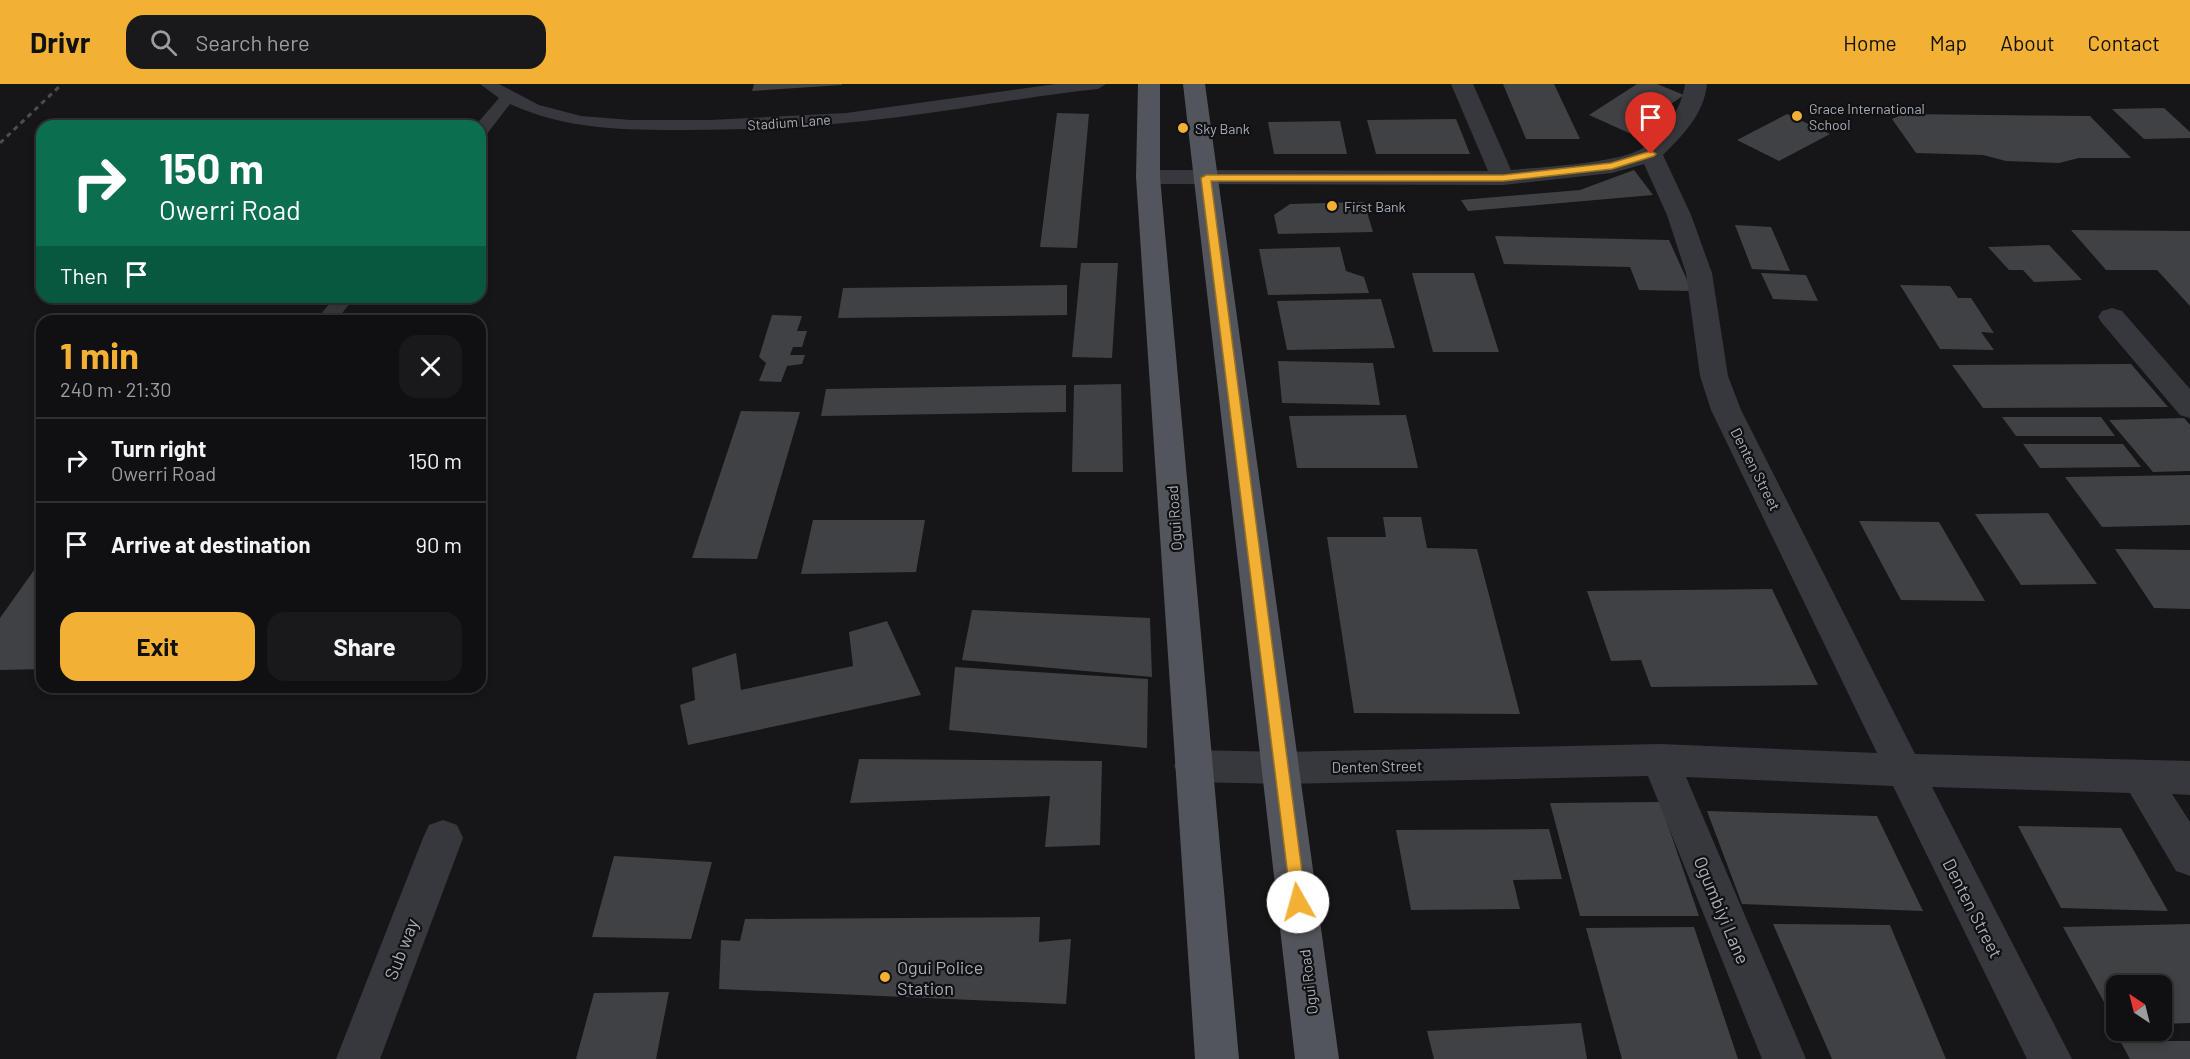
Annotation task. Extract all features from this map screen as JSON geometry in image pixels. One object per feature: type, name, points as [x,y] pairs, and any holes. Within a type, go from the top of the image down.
[{"type":"main road","name":"Ogui Road","points":[[1149,84],[1148,177],[1217,1059]]},
{"type":"main road","name":"Ogui Road","points":[[1194,84],[1317,1059]]},
{"type":"street","points":[[1462,84],[1503,178]]},
{"type":"street","points":[[1148,177],[1503,178],[1612,166],[1651,154],[1685,117],[1695,94],[1696,84]]},
{"type":"street","name":"Denten Street","points":[[1651,154],[1678,215],[1699,273],[1714,376],[1726,410],[2050,1059]]},
{"type":"street","points":[[2112,316],[2187,402]]},
{"type":"street","name":"Denten Street","points":[[1193,766],[1282,768],[1660,760],[2190,778]]},
{"type":"street","name":"Ogumbiyi Lane","points":[[1660,760],[1784,1059]]},
{"type":"street","points":[[2142,778],[2190,858]]},
{"type":"street","name":"Sub way","points":[[358,1059],[444,838]]},
{"type":"lane","name":"Stadium Lane","points":[[488,84],[507,98],[550,116],[617,125],[782,124],[901,112],[1019,93],[1098,84]]},
{"type":"lane","points":[[486,124],[507,98]]},
{"type":"lane","points":[[330,315],[340,303]]},
{"type":"building","points":[[754,84],[842,84],[842,85],[752,91]]},
{"type":"building","points":[[1503,84],[1554,84],[1580,139],[1526,139]]},
{"type":"building","points":[[1637,84],[1657,84],[1684,95],[1629,133],[1589,115]]},
{"type":"building","points":[[2164,108],[2190,132],[2190,138],[2144,139],[2112,109]]},
{"type":"building","points":[[1057,113],[1089,114],[1077,248],[1040,247]]},
{"type":"building","points":[[1787,114],[1830,134],[1779,161],[1737,140]]},
{"type":"building","points":[[1904,114],[2090,116],[2131,158],[2079,158],[2059,163],[2006,161],[1983,155],[1916,153],[1892,119]]},
{"type":"building","points":[[1456,119],[1470,154],[1376,154],[1367,120]]},
{"type":"building","points":[[1340,121],[1347,154],[1274,154],[1268,122]]},
{"type":"building","points":[[1634,170],[1653,195],[1468,211],[1461,200],[1580,190]]},
{"type":"building","points":[[1364,202],[1373,232],[1278,234],[1274,215],[1290,204]]},
{"type":"building","points":[[1735,225],[1771,227],[1790,271],[1752,269]]},
{"type":"building","points":[[2071,230],[2190,231],[2190,306],[2157,270],[2106,270]]},
{"type":"building","points":[[1495,236],[1669,240],[1692,291],[1639,290],[1630,267],[1504,264]]},
{"type":"building","points":[[2049,245],[2082,280],[2034,282],[2023,270],[2009,270],[1988,247]]},
{"type":"building","points":[[1340,247],[1346,271],[1364,277],[1369,293],[1268,295],[1259,249]]},
{"type":"building","points":[[1081,263],[1118,263],[1112,358],[1072,357]]},
{"type":"building","points":[[1412,273],[1474,273],[1499,352],[1433,352]]},
{"type":"building","points":[[1761,273],[1806,275],[1818,301],[1773,299]]},
{"type":"building","points":[[1067,285],[1067,315],[838,318],[843,288]]},
{"type":"building","points":[[1900,285],[1950,286],[1958,298],[1971,298],[1994,333],[1981,332],[1994,350],[1940,349]]},
{"type":"building","points":[[1381,299],[1395,348],[1287,350],[1277,301]]},
{"type":"building","points":[[772,315],[802,316],[797,331],[807,331],[802,347],[793,347],[790,355],[805,355],[802,364],[787,366],[781,382],[759,381],[766,363],[759,357]]},
{"type":"building","points":[[1278,361],[1373,363],[1380,405],[1282,403]]},
{"type":"building","points":[[2131,364],[2168,407],[1983,408],[1952,365]]},
{"type":"building","points":[[1121,384],[1123,472],[1072,472],[1074,385]]},
{"type":"building","points":[[1066,385],[1066,412],[821,416],[826,389]]},
{"type":"building","points":[[741,411],[800,412],[757,559],[692,558]]},
{"type":"building","points":[[1406,415],[1418,468],[1297,468],[1289,416]]},
{"type":"building","points":[[2002,417],[2101,417],[2115,436],[2016,436]]},
{"type":"building","points":[[2184,418],[2190,425],[2190,471],[2153,472],[2109,420]]},
{"type":"building","points":[[2023,444],[2123,444],[2141,467],[2040,468]]},
{"type":"building","points":[[2190,475],[2190,525],[2102,527],[2065,477]]},
{"type":"building","points":[[2048,513],[2097,584],[2021,585],[1975,514]]},
{"type":"building","points":[[1383,517],[1421,517],[1427,548],[1477,549],[1520,714],[1354,713],[1327,537],[1386,537]]},
{"type":"building","points":[[813,520],[925,520],[916,572],[801,574]]},
{"type":"building","points":[[1859,521],[1939,522],[1985,601],[1901,600]]},
{"type":"building","points":[[2115,549],[2190,550],[2190,609],[2154,608]]},
{"type":"building","points":[[36,567],[36,669],[0,670],[0,618]]},
{"type":"building","points":[[1772,589],[1818,685],[1651,687],[1641,660],[1611,661],[1587,591]]},
{"type":"building","points":[[972,610],[1150,618],[1152,677],[962,660]]},
{"type":"building","points":[[887,621],[921,695],[688,745],[680,705],[695,700],[692,668],[736,653],[741,690],[853,666],[849,632]]},
{"type":"building","points":[[955,667],[1148,679],[1147,748],[949,730]]},
{"type":"building","points":[[859,759],[1102,761],[1100,845],[1045,847],[1050,796],[850,803]]},
{"type":"building","points":[[1660,802],[1699,916],[1580,916],[1550,803]]},
{"type":"building","points":[[1707,811],[1877,816],[1923,911],[1742,904]]},
{"type":"building","points":[[2018,826],[2121,828],[2168,911],[2061,908]]},
{"type":"building","points":[[1549,829],[1562,879],[1513,880],[1520,909],[1411,910],[1396,830]]},
{"type":"building","points":[[614,856],[712,862],[691,939],[592,937]]},
{"type":"building","points":[[1040,917],[1039,942],[1071,939],[1066,1004],[719,989],[721,940],[740,941],[745,919]]},
{"type":"building","points":[[1773,924],[1890,925],[1946,1059],[1832,1059]]},
{"type":"building","points":[[2190,924],[2190,1023],[2172,1024],[2172,975],[2106,975],[2106,1006],[2063,927]]},
{"type":"building","points":[[1694,927],[1738,1059],[1622,1059],[1586,928]]},
{"type":"building","points":[[669,992],[656,1059],[576,1059],[594,993]]},
{"type":"building","points":[[1581,1023],[1587,1059],[1434,1059],[1427,1031]]},
{"type":"building","points":[[2120,1041],[2190,1041],[2190,1059],[2130,1059]]},
{"type":"railway","points":[[0,143],[62,84]]},
{"type":"place","name":"Grace International School","points":[[1797,116]]},
{"type":"place","name":"Sky Bank","points":[[1183,128]]},
{"type":"place","name":"First Bank","points":[[1332,206]]},
{"type":"place","name":"Ogui Police Station","points":[[885,977]]},
{"type":"route","points":[[1298,902],[1206,178],[1503,178],[1612,166],[1651,154]]}]
